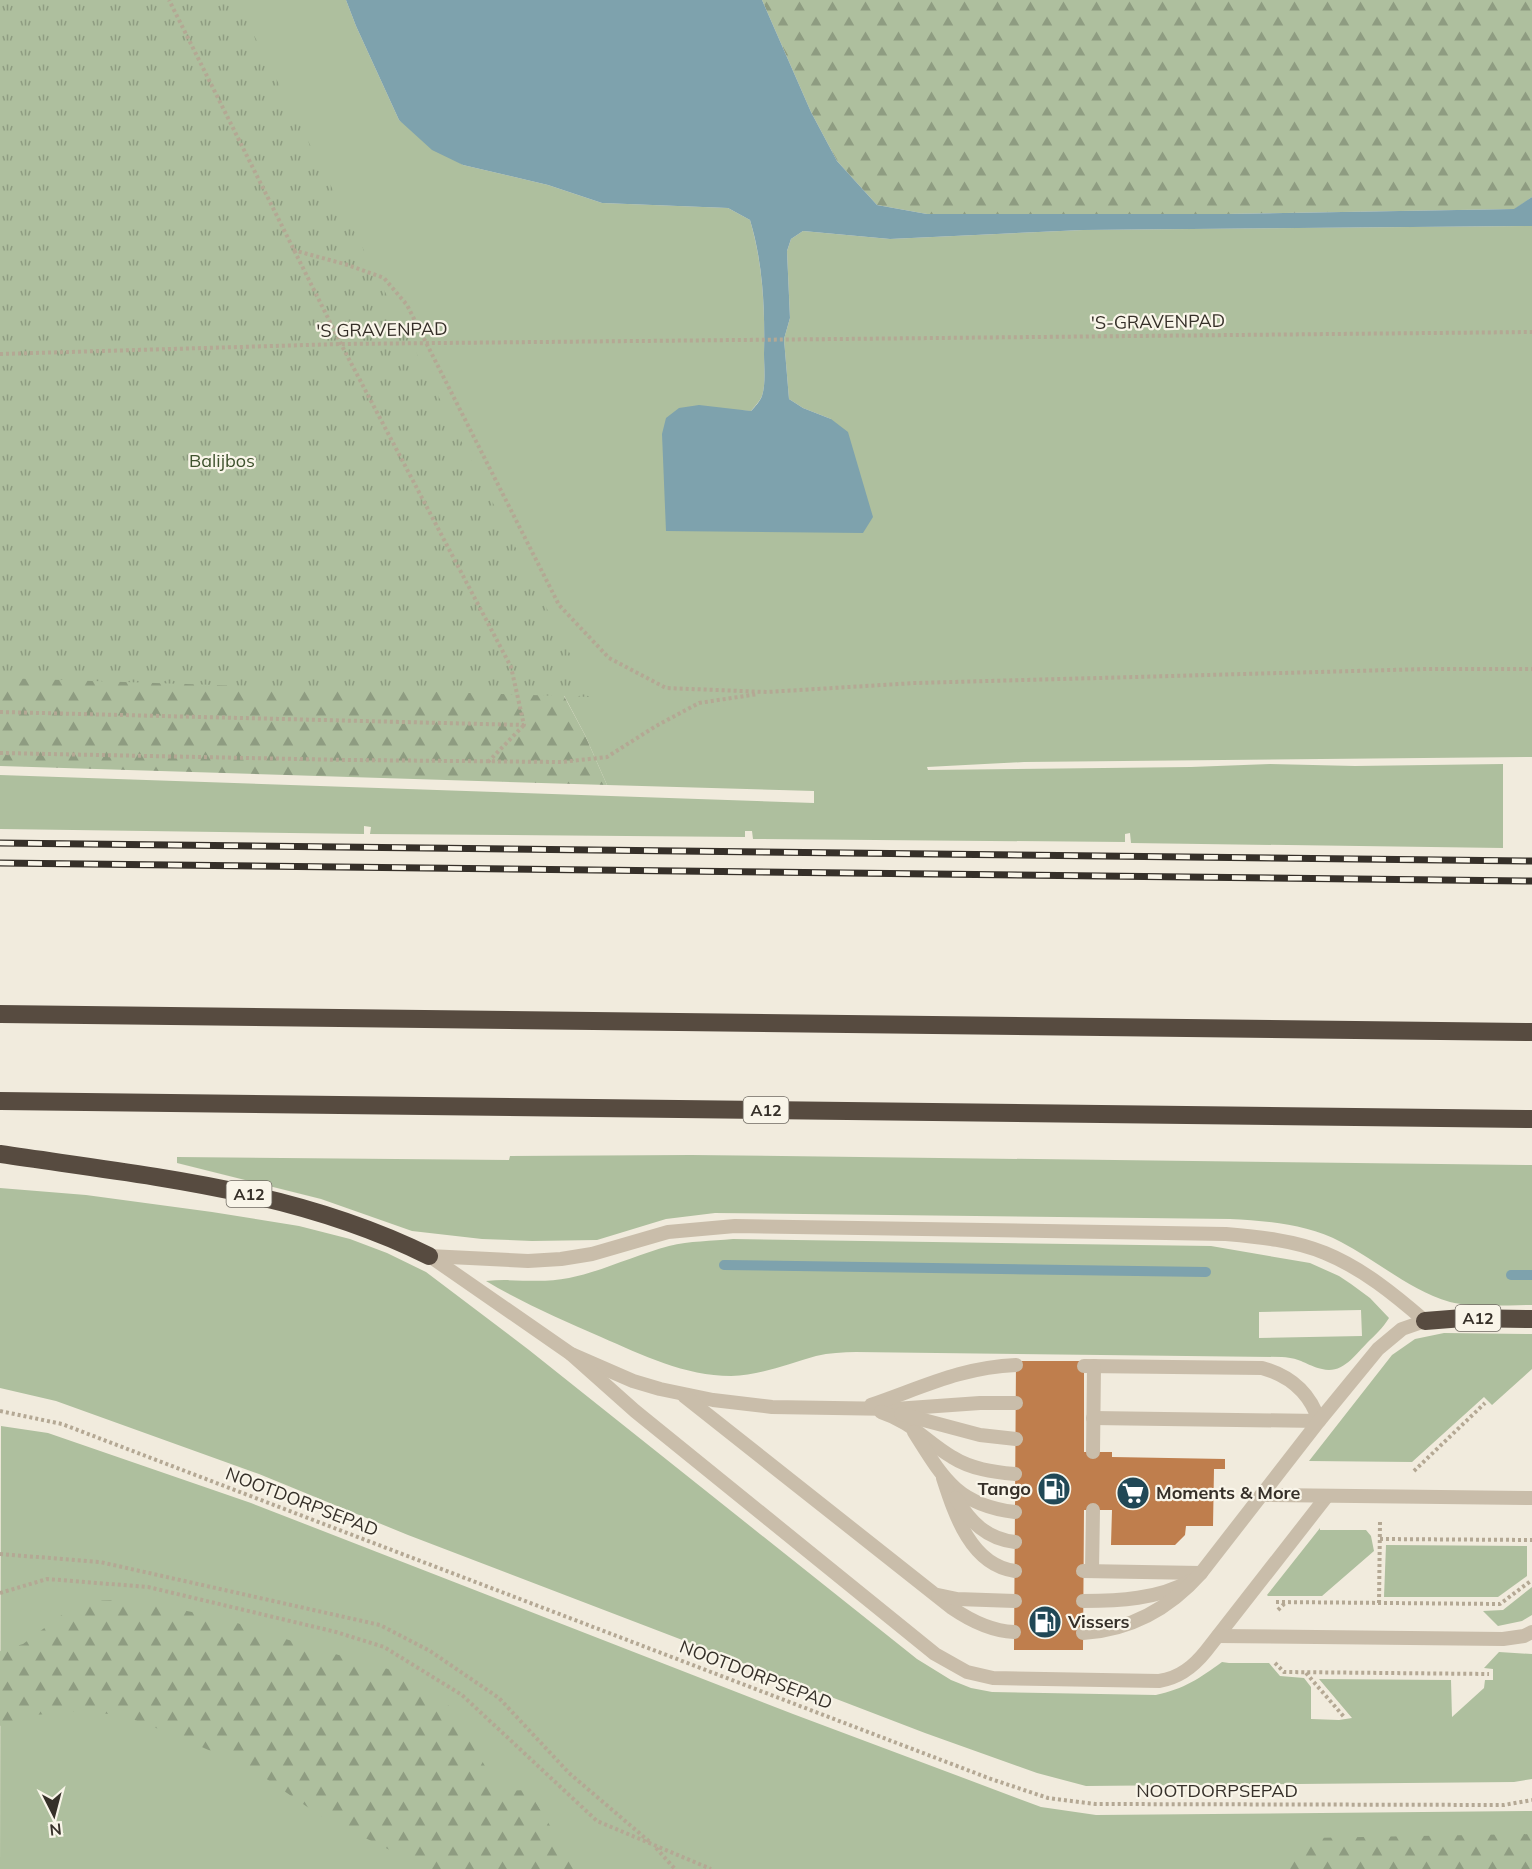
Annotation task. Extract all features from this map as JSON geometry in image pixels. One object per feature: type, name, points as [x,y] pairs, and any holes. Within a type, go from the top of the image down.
[{"type":"highway","points":[[0,1014],[1532,1032]]},
{"type":"highway","name":"A12","points":[[0,1101],[1532,1119]]},
{"type":"highway","name":"A12","points":[[0,1154],[147,1174],[284,1202],[390,1237],[429,1256]]},
{"type":"highway","name":"A12","points":[[1425,1321],[1463,1318],[1532,1319]]},
{"type":"lane","name":"A12","points":[[429,1256],[509,1260],[561,1259],[592,1254],[668,1232],[726,1227],[1225,1234],[1278,1240],[1326,1253],[1348,1264],[1383,1287],[1425,1321]]},
{"type":"lane","name":"A12","points":[[429,1256],[571,1354],[634,1411],[935,1654],[959,1669],[984,1677],[1164,1680],[1187,1670],[1200,1659],[1327,1496]]},
{"type":"lane","name":"A12","points":[[1083,1633],[1116,1628],[1141,1619],[1179,1596],[1201,1573],[1368,1361],[1388,1339],[1410,1325],[1425,1321]]},
{"type":"lane","name":"A12","points":[[571,1354],[633,1381],[713,1400],[772,1407],[855,1409],[1016,1403]]},
{"type":"lane","name":"A12","points":[[855,1409],[956,1374],[996,1366],[1016,1365]]},
{"type":"lane","points":[[1090,1443],[1093,1418],[1089,1404],[1089,1366],[1267,1370],[1296,1384],[1310,1400],[1319,1421],[1093,1418]]},
{"type":"lane","name":"A12","points":[[683,1394],[952,1608],[992,1628],[1014,1632]]},
{"type":"lane","name":"A12","points":[[855,1409],[877,1411],[894,1416],[908,1423],[941,1450],[962,1462],[990,1471],[1015,1474]]},
{"type":"lane","name":"A12","points":[[855,1409],[895,1412],[980,1435],[1016,1439]]},
{"type":"lane","points":[[908,1423],[963,1509],[976,1525],[992,1537],[1015,1542]]},
{"type":"lane","points":[[943,1476],[965,1496],[979,1504],[996,1510],[1015,1512]]},
{"type":"lane","points":[[943,1476],[959,1521],[973,1545],[992,1564],[1015,1571]]},
{"type":"lane","points":[[1261,1495],[1532,1498]]},
{"type":"lane","points":[[1090,1512],[1088,1571],[1201,1573]]},
{"type":"lane","name":"A12","points":[[1083,1601],[1108,1601],[1157,1593],[1186,1583],[1201,1573]]},
{"type":"lane","name":"A12","points":[[928,1590],[938,1595],[957,1599],[1015,1601]]},
{"type":"lane","points":[[1497,1639],[1514,1638],[1532,1632]]},
{"type":"lane","points":[[1218,1636],[1532,1639]]},
{"type":"path","points":[[169,0],[341,344],[511,667],[524,725]]},
{"type":"path","points":[[293,250],[348,265],[384,278],[407,305],[559,605],[609,658],[666,688],[767,692]]},
{"type":"path","name":"'S-GRAVENPAD","points":[[765,339],[1532,332]]},
{"type":"path","name":"'S GRAVENPAD","points":[[0,354],[341,344],[765,339]]},
{"type":"path","points":[[0,753],[562,762],[607,757],[656,726],[699,703],[767,692],[915,683],[1427,669],[1532,669]]},
{"type":"path","points":[[0,712],[524,725]]},
{"type":"path","points":[[488,762],[524,725]]},
{"type":"path","name":"NOOTDORPSEPAD","points":[[0,1411],[62,1424],[991,1779],[1048,1798],[1095,1804],[1504,1805],[1532,1800]]},
{"type":"path","points":[[1380,1539],[1532,1540]]},
{"type":"path","points":[[0,1554],[100,1562],[380,1625],[430,1651],[499,1698],[569,1773],[654,1846],[675,1869]]},
{"type":"path","points":[[0,1593],[47,1579],[148,1587],[336,1632],[384,1647],[462,1695],[597,1821],[711,1869]]},
{"type":"path","points":[[1245,1602],[1500,1604],[1532,1580]]},
{"type":"path","points":[[1306,1672],[1345,1718]]},
{"type":"green space","name":"Balijbos","points":[[0,0],[391,373],[585,735],[607,785],[0,766]]},
{"type":"green space","name":"Balijbos","points":[[0,0],[236,0],[592,697],[0,678]]},
{"type":"green space","points":[[196,0],[346,0],[399,120],[463,165],[548,185],[602,203],[728,208],[750,220],[758,253],[763,303],[764,386],[762,396],[751,411],[679,408],[831,419],[803,408],[789,399],[784,339],[790,318],[787,251],[791,239],[803,231],[890,239],[1083,230],[1532,226],[1532,757],[1024,762],[927,767],[928,770],[1270,764],[1355,766],[1503,764],[1503,848],[1131,843],[1130,833],[1125,834],[1125,842],[753,839],[752,831],[745,831],[745,837],[370,834],[371,827],[364,826],[364,834],[0,829],[0,775],[814,803],[814,791],[607,785],[585,735]]},
{"type":"green space","points":[[762,0],[1532,0],[1532,197],[1515,209],[1226,214],[927,214],[877,205],[837,161],[811,112]]},
{"type":"green space","points":[[691,1155],[1532,1165],[1532,1305],[1480,1306],[1450,1302],[1421,1290],[1328,1236],[1301,1227],[1259,1221],[715,1213],[666,1219],[597,1240],[482,1239],[412,1231],[321,1199],[177,1163],[177,1157],[509,1160],[510,1156]]},
{"type":"green space","points":[[0,1188],[86,1195],[299,1226],[350,1239],[387,1253],[426,1272],[529,1350],[917,1659],[951,1680],[971,1688],[992,1692],[1156,1695],[1175,1690],[1191,1682],[1222,1662],[1269,1663],[1280,1676],[1304,1678],[1311,1687],[1311,1719],[1352,1718],[1319,1679],[1451,1680],[1452,1717],[1484,1688],[1485,1680],[1493,1680],[1493,1669],[1484,1668],[1499,1652],[1532,1654],[1532,1779],[1514,1782],[1086,1786],[1037,1773],[925,1733],[408,1535],[259,1474],[56,1401],[0,1388]]},
{"type":"green space","points":[[733,1239],[1211,1246],[1310,1263],[1351,1284],[1370,1298],[1389,1318],[1348,1362],[1329,1370],[1282,1357],[851,1352],[821,1355],[764,1371],[731,1376],[697,1372],[648,1357],[543,1311],[486,1281],[548,1281],[569,1278],[669,1246]],"holes":[[[1361,1310],[1362,1336],[1259,1338],[1259,1312]]]},
{"type":"green space","points":[[1444,1333],[1532,1334],[1532,1369],[1492,1405],[1484,1397],[1412,1462],[1309,1461],[1392,1355],[1415,1339]]},
{"type":"green space","points":[[1,1426],[48,1433],[251,1503],[793,1714],[1041,1807],[1096,1815],[1532,1811],[1532,1869],[0,1869]]},
{"type":"green space","points":[[1320,1528],[1320,1530],[1366,1530],[1371,1536],[1374,1551],[1322,1596],[1268,1596],[1267,1595]]},
{"type":"green space","points":[[1386,1545],[1527,1546],[1527,1576],[1498,1597],[1384,1597]]},
{"type":"green space","points":[[1532,1587],[1532,1615],[1522,1621],[1498,1626],[1483,1611],[1503,1610]]},
{"type":"green space","points":[[110,1600],[167,1607],[222,1618],[307,1646],[388,1669],[426,1688],[449,1706],[500,1791],[528,1790],[570,1858],[590,1869],[429,1869],[322,1817],[252,1769],[124,1716],[85,1711],[34,1715],[0,1726],[0,1651],[23,1644],[67,1611],[86,1601]]},
{"type":"green space","points":[[1532,1834],[1532,1869],[1281,1869],[1309,1838]]},
{"type":"water","points":[[346,0],[762,0],[811,112],[837,161],[877,205],[927,214],[1226,214],[1514,209],[1532,197],[1532,226],[1083,230],[890,239],[803,231],[791,239],[787,251],[790,318],[784,339],[789,399],[803,408],[831,419],[848,432],[873,517],[863,533],[666,531],[662,434],[666,418],[679,408],[699,405],[751,411],[762,396],[764,386],[763,303],[758,253],[750,220],[728,208],[602,203],[548,185],[463,165],[432,150],[399,120]]},
{"type":"building","points":[[1016,1361],[1084,1361],[1084,1452],[1112,1452],[1112,1457],[1225,1459],[1225,1469],[1214,1469],[1213,1526],[1186,1526],[1185,1535],[1175,1545],[1111,1545],[1112,1510],[1084,1510],[1083,1650],[1014,1650]]},
{"type":"waterway","points":[[724,1265],[1206,1272]]},
{"type":"waterway","points":[[1511,1275],[1532,1275]]},
{"type":"railway","points":[[0,843],[1532,861]]},
{"type":"railway","points":[[0,863],[1532,881]]},
{"type":"place","name":"Tango","points":[[1054,1489]]},
{"type":"place","name":"Moments & More","points":[[1133,1493]]},
{"type":"place","name":"Vissers","points":[[1045,1622]]}]
